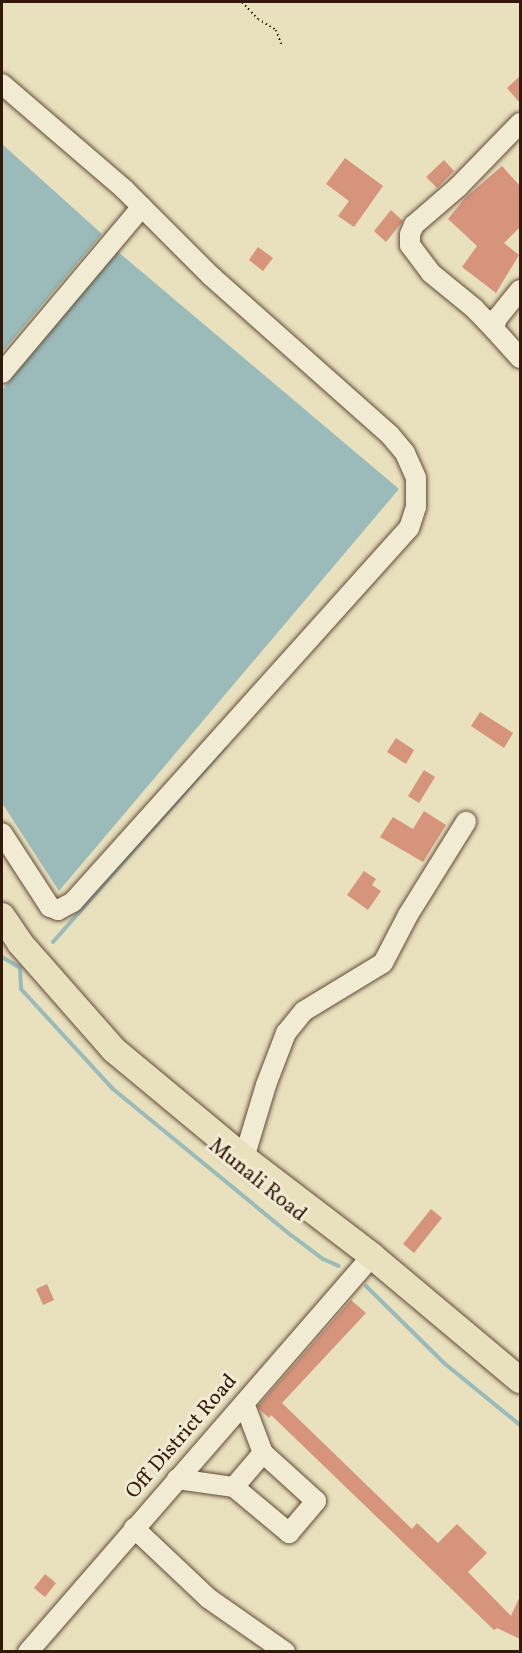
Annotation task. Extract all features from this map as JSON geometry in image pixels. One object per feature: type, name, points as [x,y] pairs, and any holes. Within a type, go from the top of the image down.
[{"type":"main road","name":"Munali Road","points":[[2,916],[20,943],[114,1050],[368,1262],[520,1397]]},
{"type":"main road","name":"Munali Road","points":[[20,943],[22,957],[74,1021],[107,1057],[520,1380]]},
{"type":"street","points":[[2,84],[142,207],[211,276],[390,435],[405,453],[416,478],[416,507],[409,528],[74,902],[58,910],[50,907],[2,833]]},
{"type":"street","points":[[520,123],[458,187],[414,225],[410,234],[410,245],[431,273],[475,309],[520,358]]},
{"type":"street","points":[[2,373],[142,207]]},
{"type":"street","points":[[494,329],[497,318],[520,290]]},
{"type":"street","points":[[244,1158],[266,1085],[286,1033],[304,1011],[319,1000],[383,963],[408,915],[466,822]]},
{"type":"street","name":"Off District Road","points":[[28,1652],[134,1527],[368,1262]]},
{"type":"street","points":[[177,1479],[234,1487],[289,1533],[316,1501],[263,1453],[244,1403]]},
{"type":"street","points":[[234,1487],[263,1453]]},
{"type":"street","points":[[134,1527],[208,1598],[285,1652]]},
{"type":"path","points":[[242,2],[258,19],[276,30],[281,44]]},
{"type":"water","points":[[2,144],[102,234],[2,352]]},
{"type":"water","points":[[117,251],[399,489],[59,891],[2,803],[2,390]]},
{"type":"building","points":[[520,76],[520,103],[507,88]]},
{"type":"building","points":[[345,158],[383,186],[354,227],[338,216],[349,201],[326,184]]},
{"type":"building","points":[[444,160],[454,171],[437,188],[426,177]]},
{"type":"building","points":[[502,166],[520,186],[520,227],[504,243],[519,255],[496,293],[462,267],[477,246],[448,219],[465,198]]},
{"type":"building","points":[[391,210],[403,221],[386,242],[374,231]]},
{"type":"building","points":[[258,247],[273,258],[263,271],[249,260]]},
{"type":"building","points":[[480,712],[513,733],[504,748],[471,726]]},
{"type":"building","points":[[396,738],[414,750],[406,764],[387,752]]},
{"type":"building","points":[[424,770],[435,777],[419,803],[408,796]]},
{"type":"building","points":[[424,811],[446,825],[423,862],[380,837],[393,817],[413,829]]},
{"type":"building","points":[[364,871],[376,879],[372,885],[381,891],[368,910],[347,895]]},
{"type":"building","points":[[431,1209],[442,1218],[414,1253],[403,1244]]},
{"type":"building","points":[[47,1284],[54,1300],[43,1305],[36,1289]]},
{"type":"building","points":[[351,1300],[366,1313],[282,1403],[412,1529],[417,1523],[438,1543],[457,1524],[487,1553],[468,1572],[511,1616],[520,1596],[520,1639],[497,1628],[494,1630],[271,1415],[269,1418],[259,1409],[258,1406]]},
{"type":"building","points":[[45,1574],[56,1583],[45,1597],[34,1588]]},
{"type":"waterway","points":[[53,942],[225,747]]},
{"type":"waterway","points":[[2,957],[20,968],[21,989],[113,1089],[291,1235],[323,1259],[339,1266]]},
{"type":"waterway","points":[[366,1286],[444,1363],[520,1425]]}]
